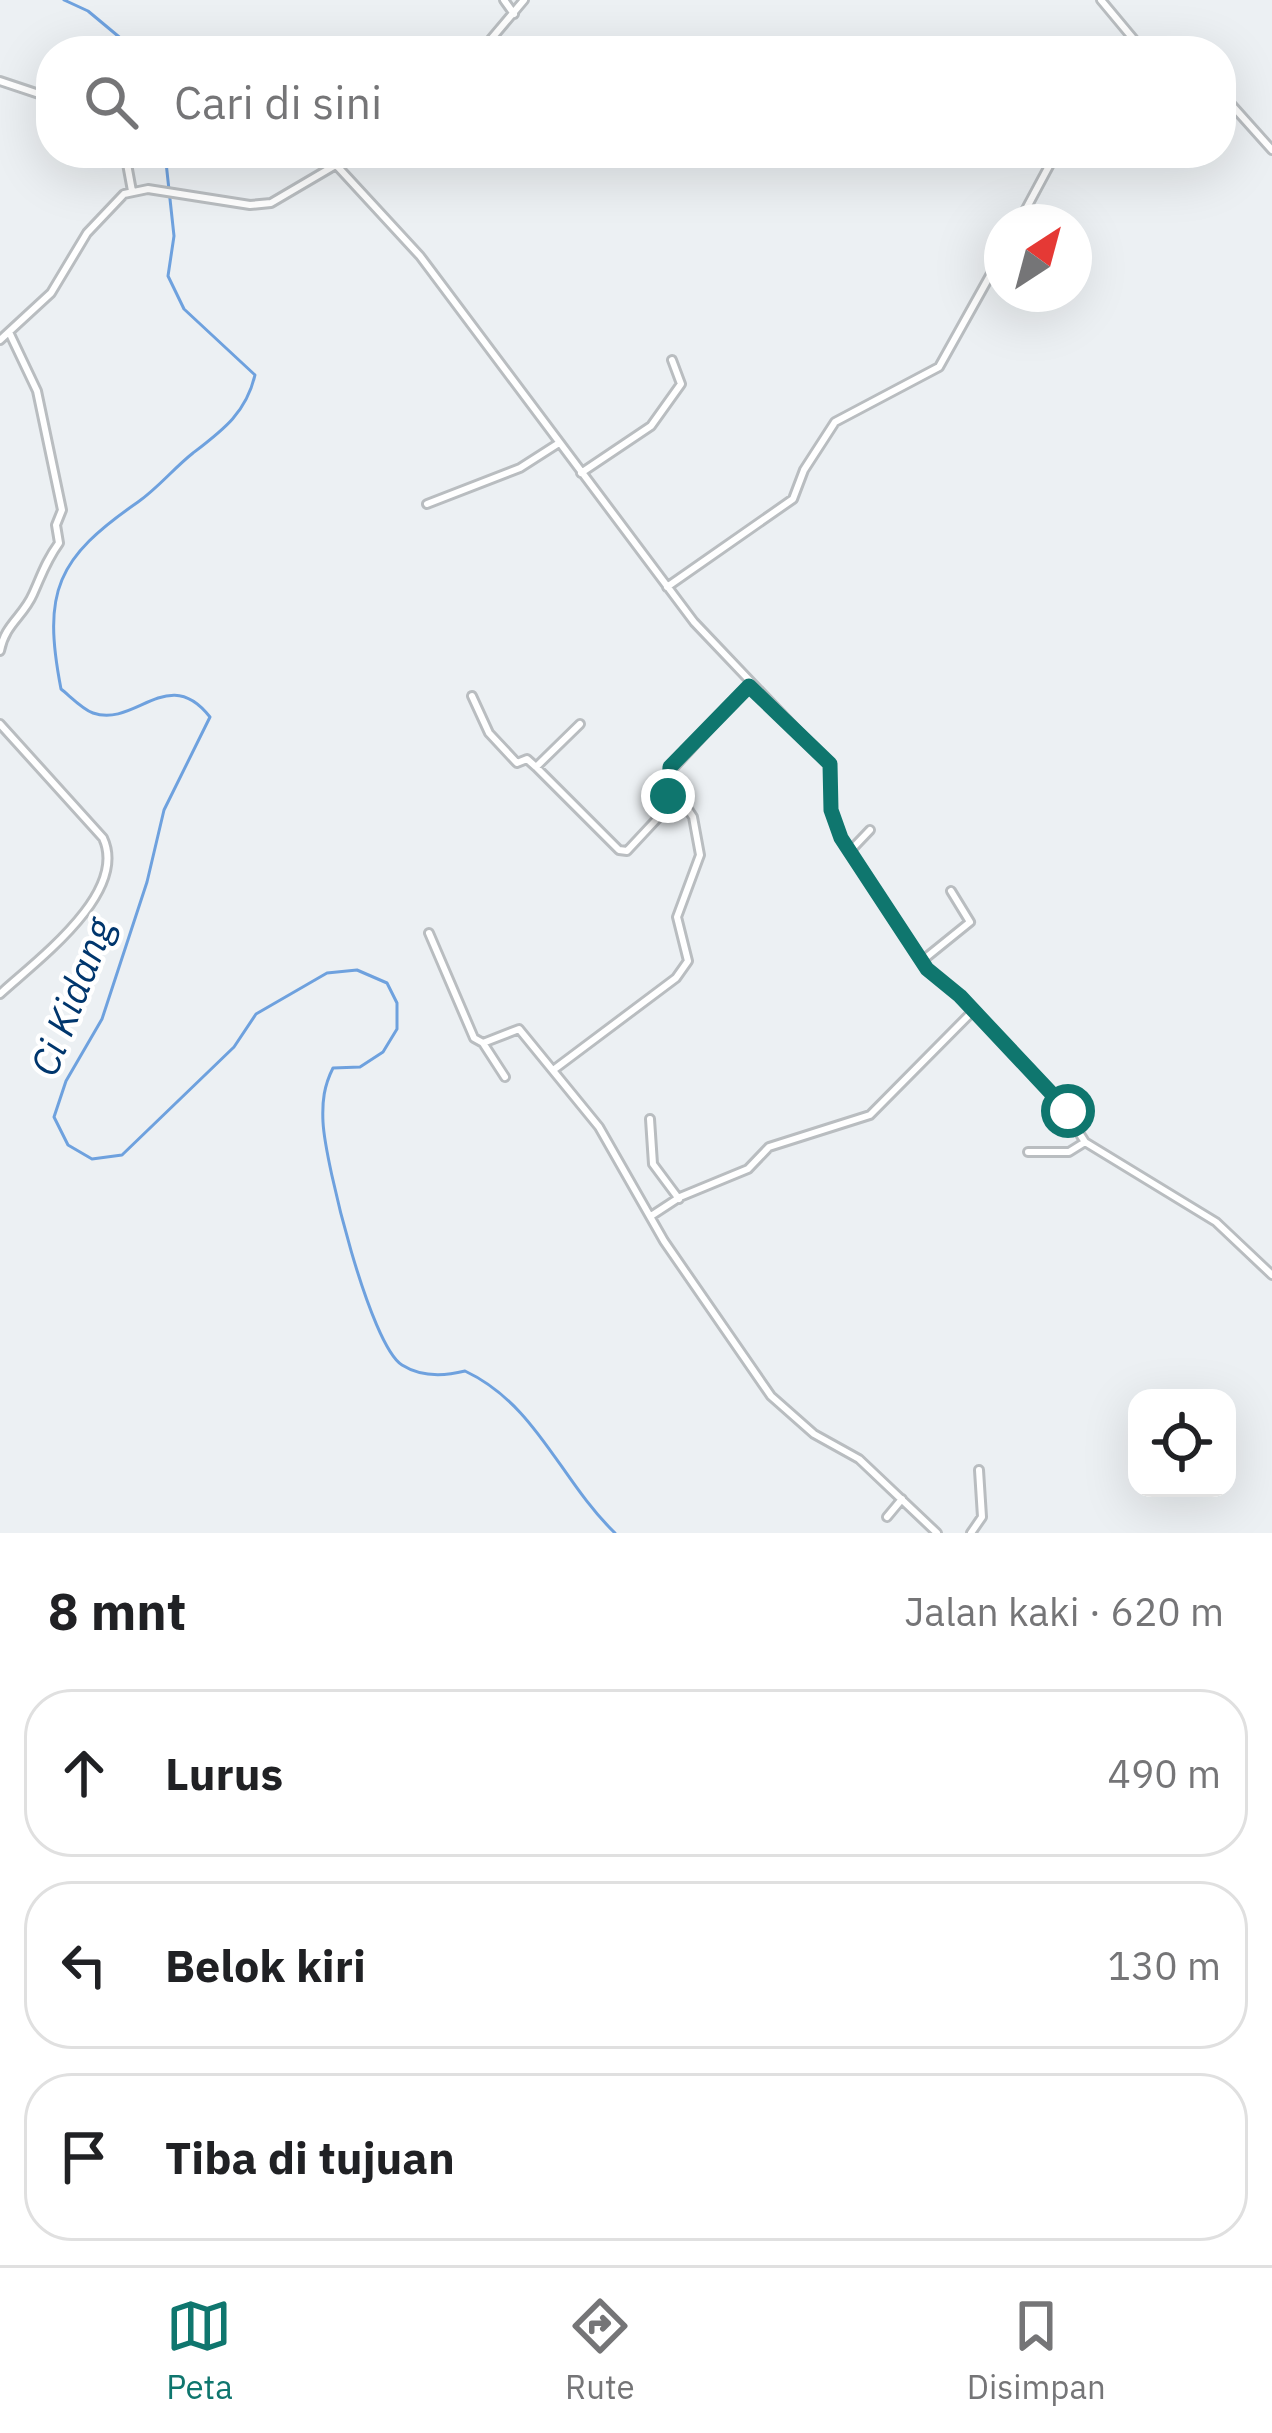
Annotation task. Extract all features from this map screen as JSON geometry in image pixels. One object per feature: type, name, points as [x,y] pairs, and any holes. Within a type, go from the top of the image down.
[{"type":"street","points":[[504,0],[514,14]]},
{"type":"street","points":[[494,36],[524,0]]},
{"type":"street","points":[[1114,0],[1103,4],[1131,36]]},
{"type":"street","points":[[0,81],[36,93]]},
{"type":"street","points":[[1236,110],[1272,150]]},
{"type":"street","points":[[128,168],[132,190]]},
{"type":"street","points":[[0,340],[51,293],[87,233],[132,190],[250,206],[271,203],[334,168]]},
{"type":"street","points":[[340,168],[420,256],[667,586],[749,686],[830,764],[834,824],[922,960],[1071,1114],[1085,1142],[1216,1222],[1271,1273]]},
{"type":"street","points":[[1029,204],[1048,168]]},
{"type":"street","points":[[667,586],[793,500],[804,470],[835,422],[939,367],[984,286]]},
{"type":"street","points":[[0,651],[5,628],[31,597],[40,567],[59,543],[56,524],[62,510],[38,391],[9,332]]},
{"type":"street","points":[[581,473],[661,413],[681,384],[672,360]]},
{"type":"street","points":[[427,504],[520,468],[559,443]]},
{"type":"street","points":[[472,696],[495,742],[517,764],[527,759],[536,766],[594,830],[622,852],[666,810],[670,767],[749,686]]},
{"type":"street","points":[[0,724],[103,838],[107,849],[93,906],[0,994]]},
{"type":"street","points":[[536,766],[580,724]]},
{"type":"street","points":[[0,749],[11,737]]},
{"type":"street","points":[[556,1068],[676,978],[688,961],[677,921],[700,855],[693,818],[670,785]]},
{"type":"street","points":[[849,852],[870,830]]},
{"type":"street","points":[[922,960],[970,922],[951,891]]},
{"type":"street","points":[[429,933],[471,1033],[505,1077]]},
{"type":"street","points":[[651,1216],[748,1169],[769,1147],[870,1115],[974,1010]]},
{"type":"street","points":[[483,1043],[519,1029],[556,1068],[599,1126],[651,1216],[771,1396],[814,1434],[859,1459],[938,1533]]},
{"type":"street","points":[[650,1119],[652,1164],[679,1199]]},
{"type":"street","points":[[1028,1152],[1069,1152],[1085,1142]]},
{"type":"street","points":[[971,1533],[982,1517],[979,1470]]},
{"type":"street","points":[[887,1517],[902,1499]]},
{"type":"waterway","name":"Ci Kidang","points":[[64,0],[88,11],[118,36]]},
{"type":"waterway","name":"Ci Kidang","points":[[167,168],[174,236],[168,276],[184,309],[255,375],[246,400],[223,428],[89,541],[62,580],[56,602],[61,689],[80,705],[109,715],[166,696],[180,696],[195,702],[210,717],[164,810],[147,882],[102,1019],[66,1081],[54,1117],[68,1145],[92,1159],[122,1155],[234,1047],[256,1014],[327,973],[357,970],[387,983],[397,1003],[397,1029],[383,1052],[360,1067],[333,1068],[323,1107],[340,1212],[376,1324],[402,1365],[433,1374],[465,1371],[511,1403],[615,1533]]},
{"type":"route","points":[[668,796],[670,767],[749,686],[830,764],[834,824],[927,969],[960,996],[1068,1111]]}]
